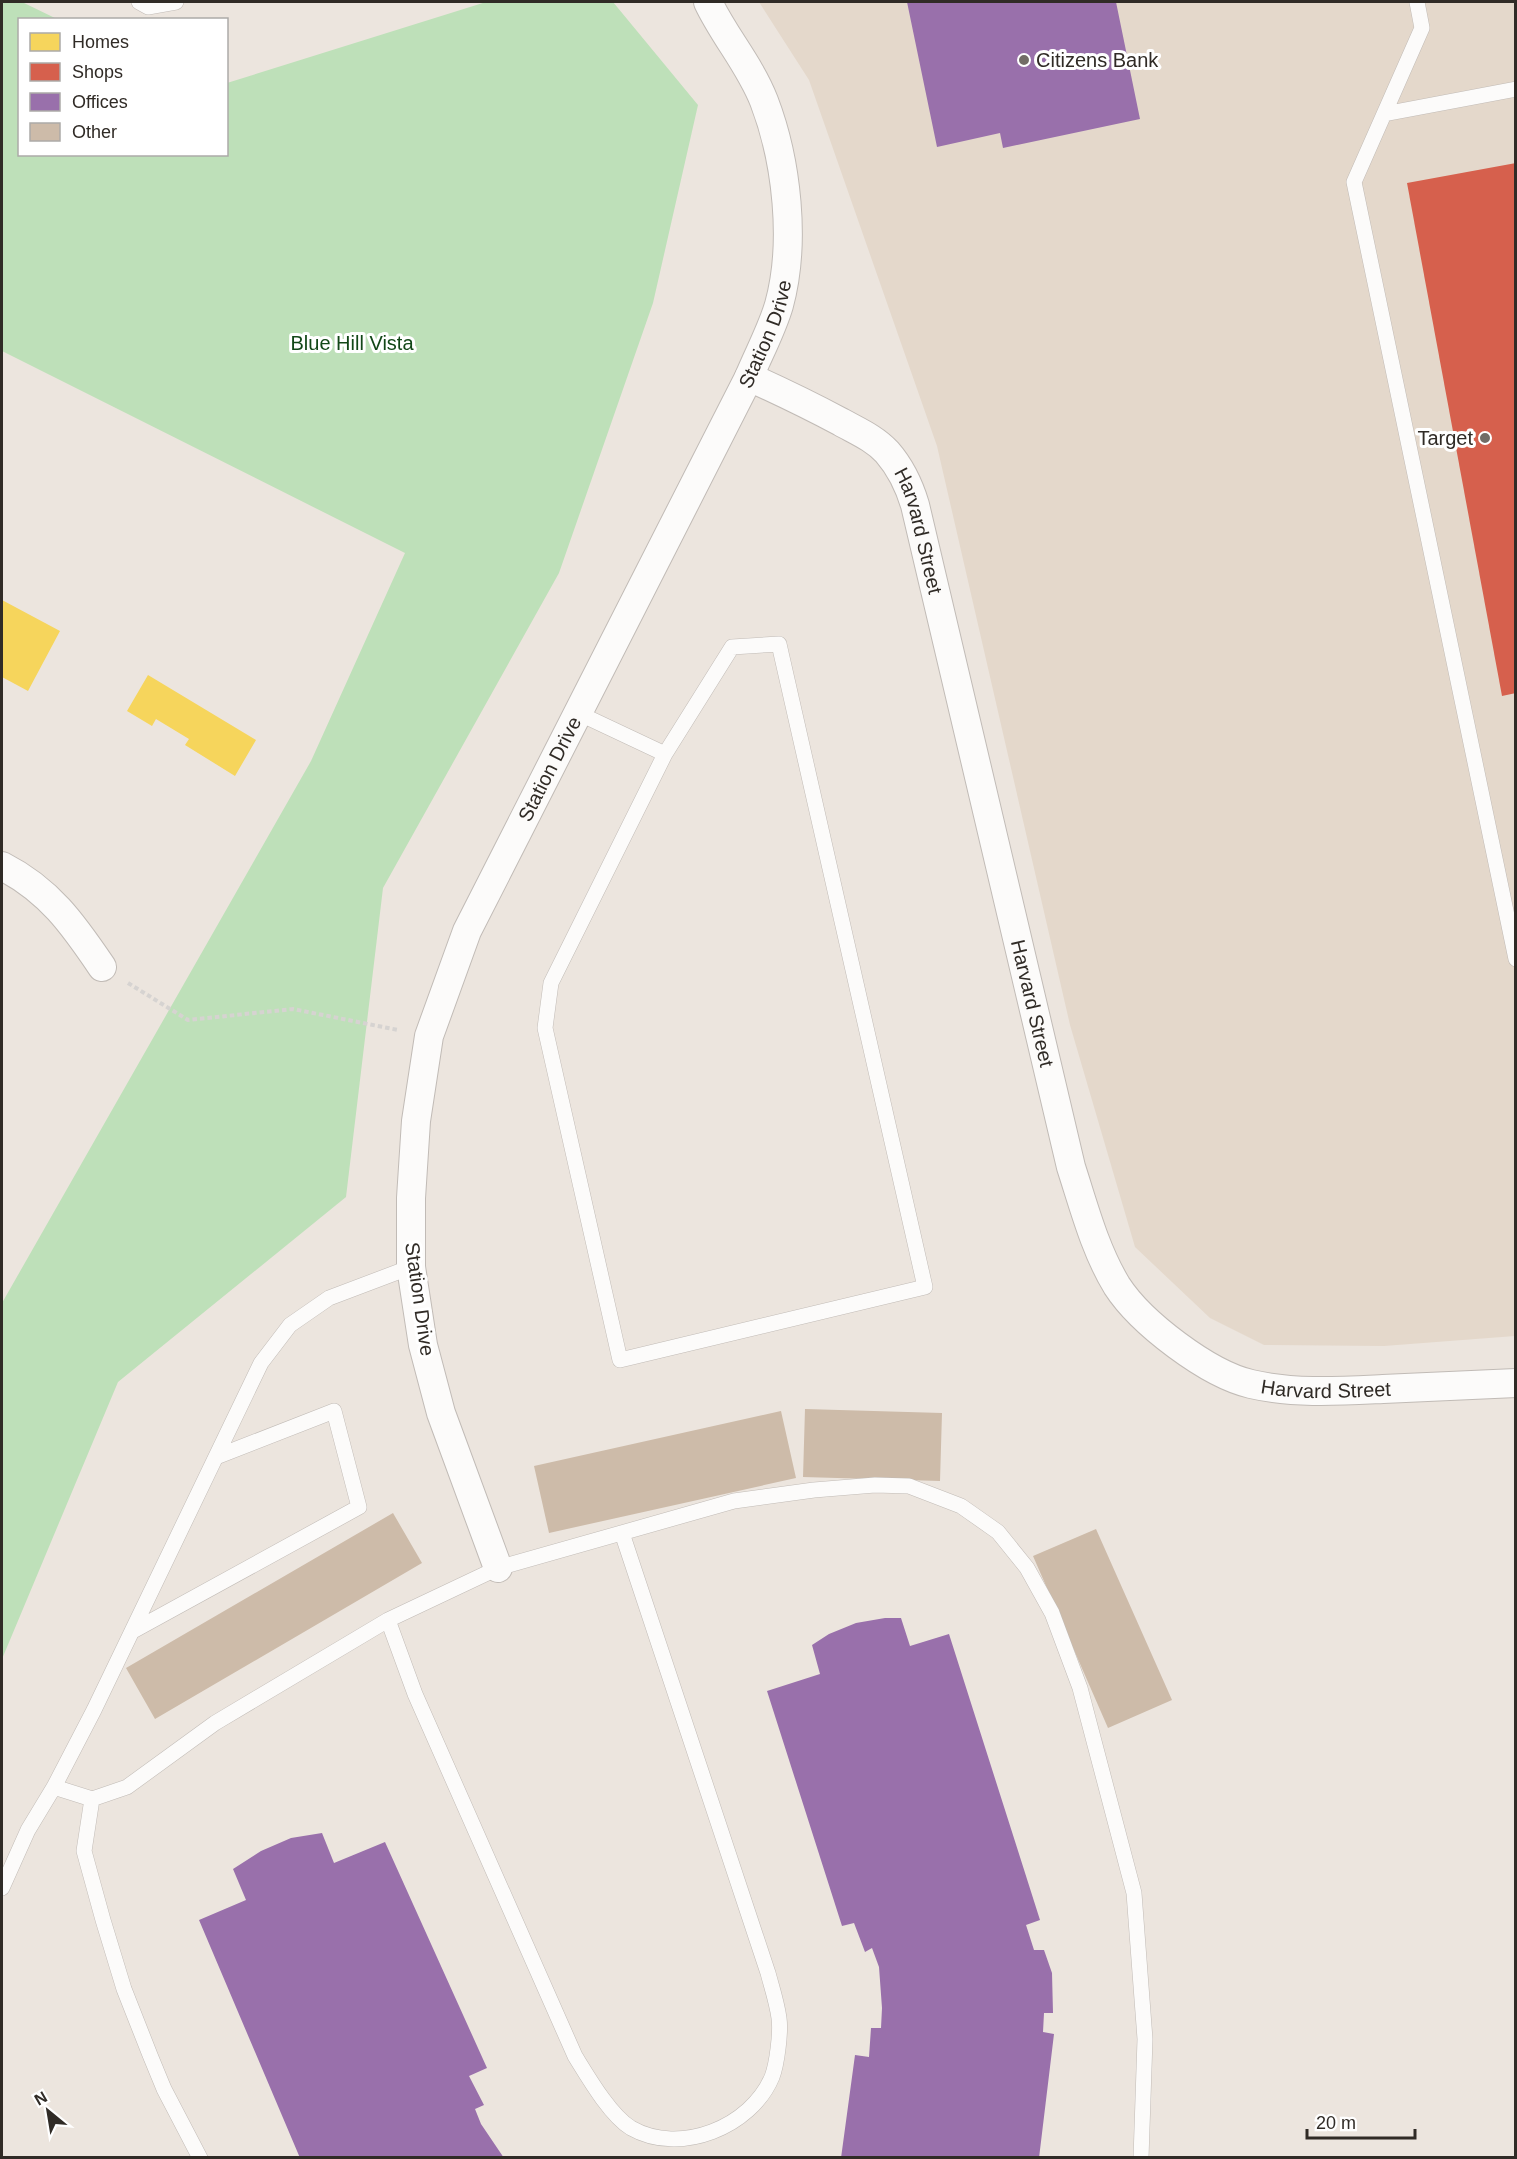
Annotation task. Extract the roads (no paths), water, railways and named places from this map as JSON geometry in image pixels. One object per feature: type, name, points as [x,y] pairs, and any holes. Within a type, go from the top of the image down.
[{"type":"street","name":"Station Drive","points":[[498,1568],[441,1413],[423,1346],[411,1268],[411,1198],[416,1121],[429,1036],[467,931],[749,377],[779,305],[788,227],[782,161],[764,101],[745,63],[708,2]]},
{"type":"street","name":"Harvard Street","points":[[749,377],[821,411],[872,439],[899,468],[909,486],[1071,1167],[1105,1263],[1134,1308],[1177,1346],[1210,1366],[1250,1384],[1291,1390],[1339,1391],[1515,1383]]},
{"type":"street","points":[[2,866],[42,893],[57,907],[72,923],[102,967]]},
{"type":"lane","points":[[140,2],[148,7],[176,2]]},
{"type":"lane","points":[[1417,2],[1422,28],[1354,182],[1515,959]]},
{"type":"lane","points":[[1384,114],[1515,89]]},
{"type":"lane","points":[[779,644],[925,1287],[620,1360],[545,1028],[551,983],[665,754],[732,647],[779,644]]},
{"type":"lane","points":[[578,712],[665,754]]},
{"type":"lane","points":[[2,1888],[28,1830],[54,1787],[133,1630],[261,1363],[290,1325],[328,1298],[411,1268]]},
{"type":"lane","points":[[133,1630],[359,1507],[334,1412],[216,1457]]},
{"type":"lane","points":[[54,1787],[92,1799],[127,1787],[215,1723],[388,1620],[498,1568],[734,1501],[814,1490],[875,1485],[909,1486],[961,1506],[998,1532],[1027,1568],[1052,1613],[1080,1689],[1134,1893],[1145,2039],[1141,2157]]},
{"type":"lane","points":[[388,1620],[418,1702],[575,2056],[594,2086],[631,2128],[673,2139],[692,2138],[710,2133],[745,2113],[759,2098],[772,2076],[779,2019],[768,1973],[622,1533]]},
{"type":"lane","points":[[92,1799],[84,1851],[106,1930],[124,1989],[164,2089],[200,2157]]},
{"type":"place","name":"Citizens Bank","points":[[1024,60]]},
{"type":"place","name":"Target","points":[[1485,438]]},
{"type":"park label","name":"Blue Hill Vista","points":[[352,343]]}]
